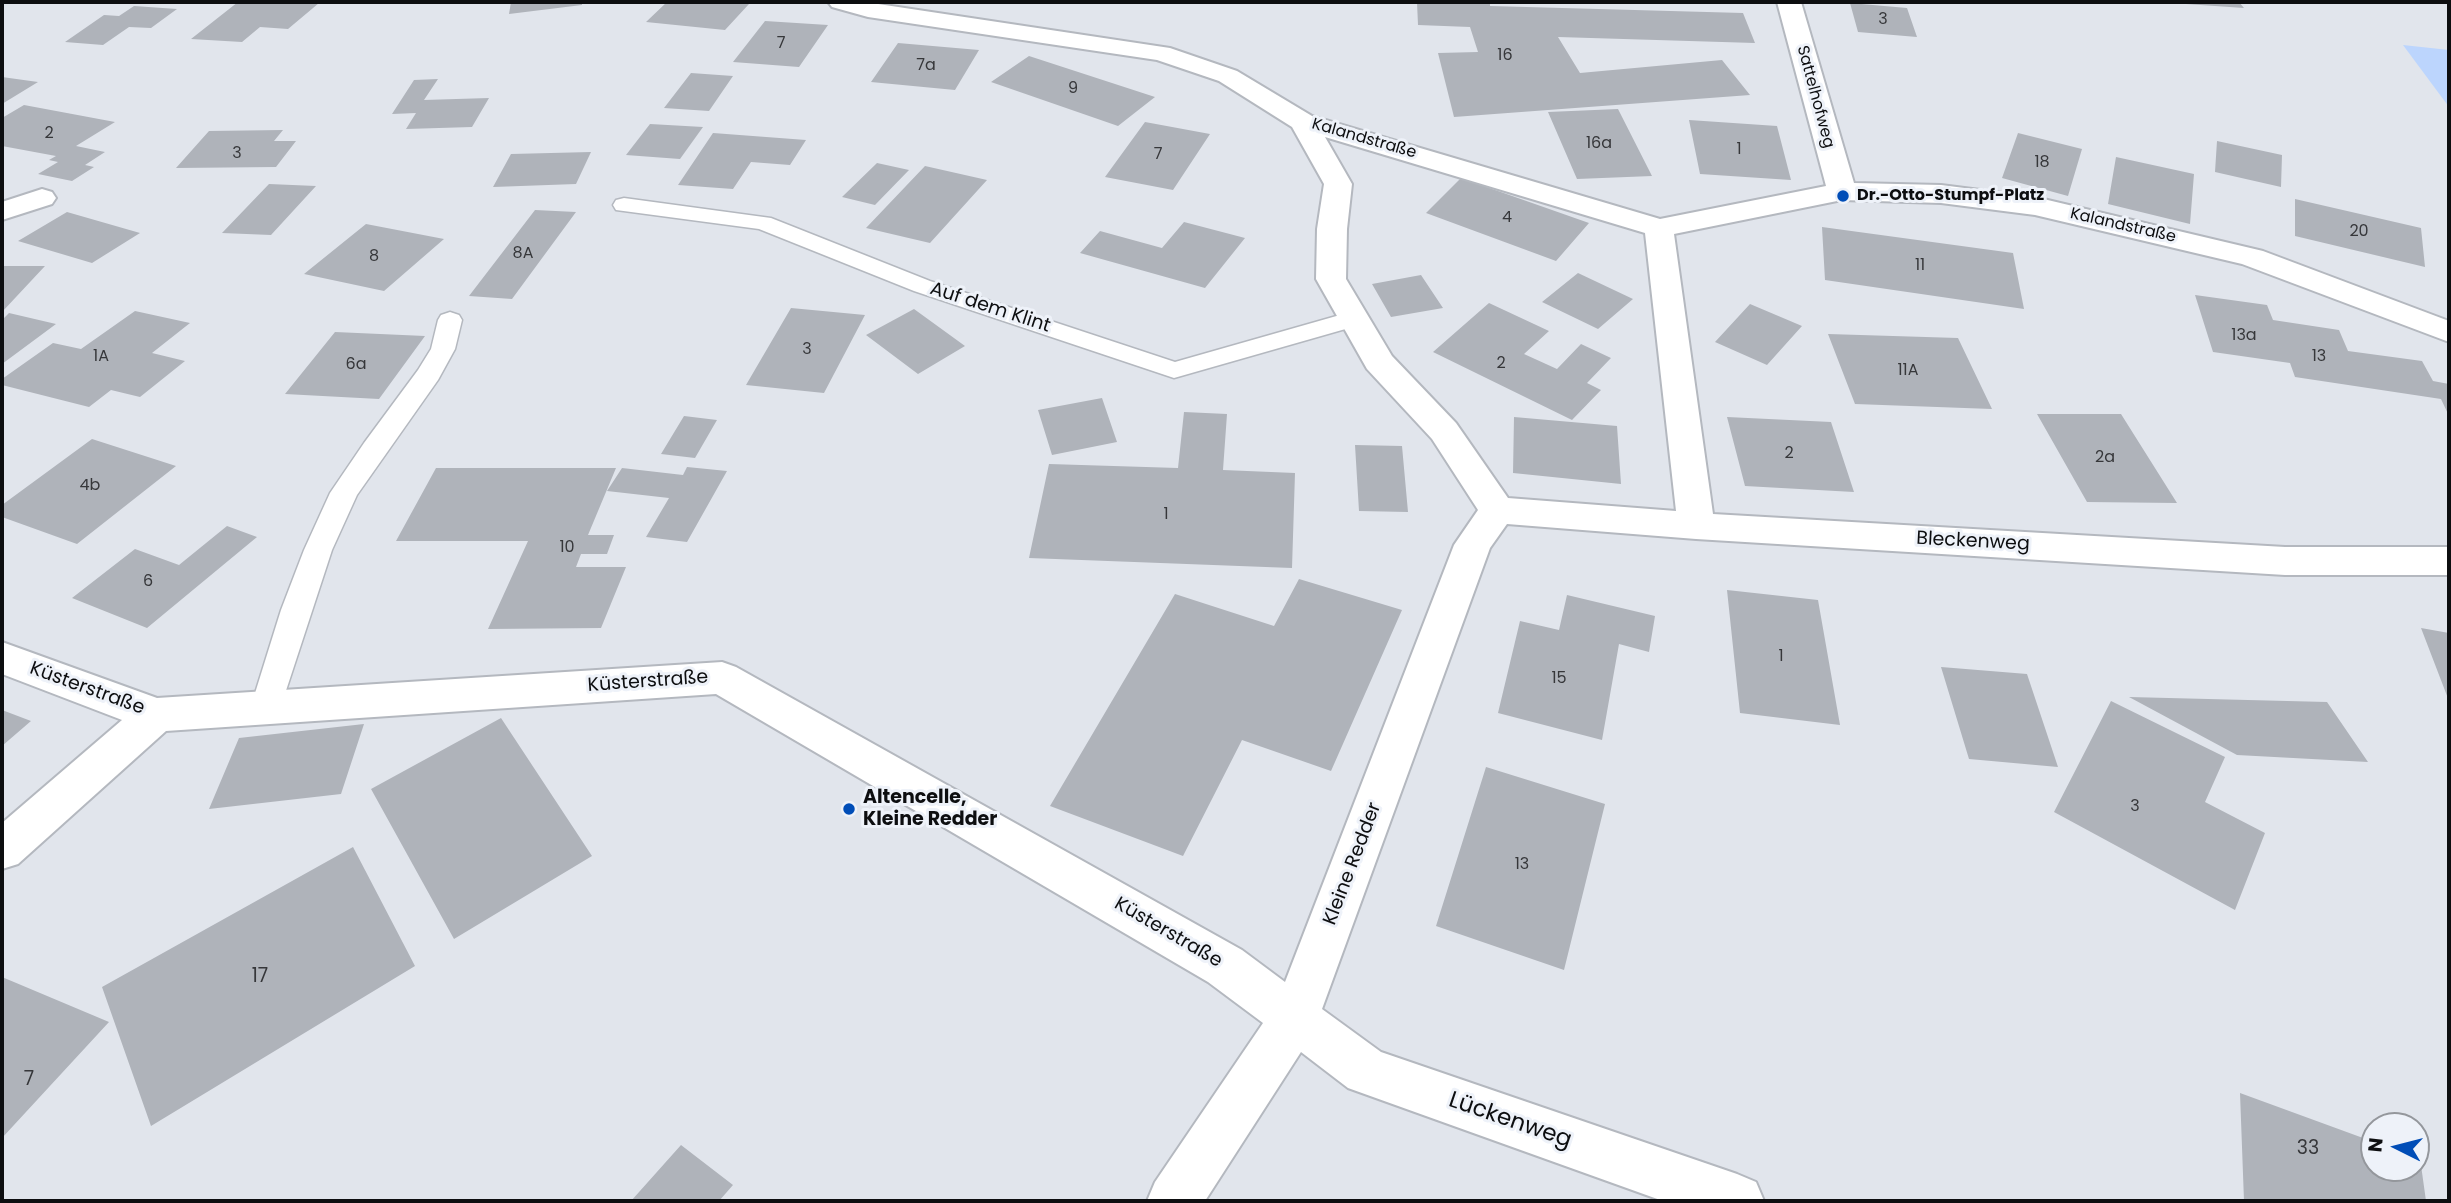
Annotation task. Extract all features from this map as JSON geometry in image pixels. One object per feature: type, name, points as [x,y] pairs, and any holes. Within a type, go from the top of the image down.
[{"type":"street","name":"Kalandstraße","points":[[839,2],[1161,52],[1228,76],[1303,122],[1659,228],[1842,191],[1941,194],[2035,206],[2252,257],[2449,332]]},
{"type":"street","name":"Sattelhofweg","points":[[1789,2],[1842,191]]},
{"type":"street","points":[[1303,122],[1338,184],[1332,229],[1331,279],[1379,362],[1444,431],[1497,510]]},
{"type":"street","points":[[2,211],[42,198]]},
{"type":"street","points":[[1659,228],[1696,526]]},
{"type":"street","name":"Bleckenweg","points":[[1497,510],[1696,526],[2285,561],[2449,561]]},
{"type":"street","name":"Kleine Redder","points":[[1174,1201],[1294,1020],[1473,545],[1497,510]]},
{"type":"street","name":"Küsterstraße","points":[[2,658],[156,715],[722,678],[1225,966],[1294,1020]]},
{"type":"street","points":[[2,849],[156,715]]},
{"type":"street","name":"Lückenweg","points":[[1294,1020],[1366,1071],[1737,1201]]},
{"type":"lane","name":"Auf dem Klint","points":[[624,205],[763,223],[922,286],[1174,370],[1354,319]]},
{"type":"lane","points":[[267,706],[300,598],[344,493],[429,374],[443,349],[450,320]]},
{"type":"shaded area","points":[[2403,45],[2449,50],[2449,107]]},
{"type":"building","points":[[238,2],[319,3],[288,29],[260,27],[242,42],[191,39]]},
{"type":"building","points":[[511,2],[582,2],[582,5],[509,14]]},
{"type":"building","points":[[667,2],[749,4],[725,30],[646,22]]},
{"type":"building","points":[[1417,2],[1490,2],[1490,6],[1743,13],[1755,43],[1558,37],[1580,73],[1722,60],[1750,95],[1454,117],[1438,53],[1478,52],[1470,27],[1418,25]]},
{"type":"building","points":[[2239,2],[2244,8],[2186,4]]},
{"type":"building","points":[[1850,3],[1907,8],[1917,37],[1858,32]]},
{"type":"building","points":[[134,6],[177,9],[151,28],[129,27],[103,45],[65,42],[104,15],[119,16]]},
{"type":"building","points":[[765,21],[828,25],[799,67],[733,62]]},
{"type":"building","points":[[898,43],[979,50],[955,90],[871,82]]},
{"type":"building","points":[[1029,56],[1155,97],[1118,126],[991,82]]},
{"type":"building","points":[[691,73],[733,76],[709,111],[664,108]]},
{"type":"building","points":[[2,77],[38,82],[2,104]]},
{"type":"building","points":[[438,79],[424,100],[489,98],[472,127],[406,129],[416,113],[392,114],[414,80]]},
{"type":"building","points":[[24,105],[115,122],[76,146],[105,152],[85,165],[94,167],[72,181],[38,174],[58,162],[49,160],[56,156],[2,146],[2,118]]},
{"type":"building","points":[[1618,109],[1652,176],[1577,179],[1548,112]]},
{"type":"building","points":[[1689,120],[1777,126],[1791,180],[1700,174]]},
{"type":"building","points":[[1145,122],[1210,134],[1173,190],[1105,177]]},
{"type":"building","points":[[650,124],[703,127],[680,159],[626,155]]},
{"type":"building","points":[[283,130],[274,141],[296,141],[276,167],[176,168],[209,131]]},
{"type":"building","points":[[713,133],[806,140],[790,165],[751,162],[733,189],[678,185]]},
{"type":"building","points":[[2018,133],[2082,149],[2068,196],[2002,178]]},
{"type":"building","points":[[2217,141],[2282,155],[2281,187],[2215,172]]},
{"type":"building","points":[[591,152],[576,184],[493,187],[511,154]]},
{"type":"building","points":[[2116,157],[2194,174],[2190,224],[2108,204]]},
{"type":"building","points":[[877,163],[909,170],[875,205],[842,197]]},
{"type":"building","points":[[925,166],[987,180],[930,243],[866,228]]},
{"type":"building","points":[[1461,178],[1589,223],[1556,261],[1426,213]]},
{"type":"building","points":[[269,184],[316,186],[271,235],[222,233]]},
{"type":"building","points":[[2295,199],[2421,228],[2425,267],[2295,236]]},
{"type":"building","points":[[535,210],[576,212],[512,299],[469,296]]},
{"type":"building","points":[[67,212],[140,233],[92,263],[18,241]]},
{"type":"building","points":[[1184,222],[1245,238],[1205,288],[1080,253],[1100,231],[1162,248]]},
{"type":"building","points":[[366,224],[444,239],[384,291],[304,274]]},
{"type":"building","points":[[1822,227],[2013,253],[2024,309],[1825,280]]},
{"type":"building","points":[[2,266],[45,266],[2,312]]},
{"type":"building","points":[[1578,273],[1633,299],[1598,329],[1542,302]]},
{"type":"building","points":[[1421,275],[1443,308],[1391,317],[1372,284]]},
{"type":"building","points":[[2195,295],[2267,305],[2273,320],[2339,330],[2348,351],[2422,361],[2433,381],[2449,384],[2449,416],[2441,399],[2295,377],[2290,363],[2213,352]]},
{"type":"building","points":[[1489,303],[1549,331],[1524,354],[1557,369],[1581,344],[1611,358],[1587,383],[1601,390],[1572,420],[1433,352]]},
{"type":"building","points":[[1750,304],[1802,326],[1767,365],[1715,342]]},
{"type":"building","points":[[791,308],[865,315],[824,393],[746,385]]},
{"type":"building","points":[[914,309],[965,346],[918,374],[866,335]]},
{"type":"building","points":[[135,311],[190,323],[152,353],[185,361],[140,397],[111,390],[89,407],[2,385],[2,379],[53,343],[81,349]]},
{"type":"building","points":[[9,313],[56,324],[2,364],[2,320]]},
{"type":"building","points":[[335,332],[425,336],[379,399],[285,394]]},
{"type":"building","points":[[1828,334],[1958,338],[1992,409],[1855,404]]},
{"type":"building","points":[[1102,398],[1117,442],[1052,455],[1038,410]]},
{"type":"building","points":[[1184,412],[1227,414],[1223,470],[1295,473],[1292,568],[1029,558],[1049,464],[1178,468]]},
{"type":"building","points":[[2037,414],[2121,414],[2177,503],[2087,502]]},
{"type":"building","points":[[684,416],[717,420],[695,458],[661,454]]},
{"type":"building","points":[[1514,417],[1617,426],[1621,484],[1513,473]]},
{"type":"building","points":[[1727,417],[1831,422],[1854,492],[1745,486]]},
{"type":"building","points":[[92,439],[176,466],[77,544],[2,517],[2,505]]},
{"type":"building","points":[[1355,445],[1402,446],[1408,512],[1359,511]]},
{"type":"building","points":[[687,467],[727,471],[687,542],[646,537],[669,498],[607,491],[622,468],[683,475]]},
{"type":"building","points":[[436,468],[616,468],[588,535],[614,535],[607,554],[581,554],[576,567],[626,567],[601,628],[488,629],[528,541],[396,541]]},
{"type":"building","points":[[227,526],[257,537],[147,628],[72,598],[135,549],[179,565]]},
{"type":"building","points":[[1299,579],[1402,610],[1331,771],[1242,740],[1183,856],[1050,806],[1175,594],[1274,626]]},
{"type":"building","points":[[1727,590],[1818,600],[1840,725],[1740,713]]},
{"type":"building","points":[[1567,595],[1655,616],[1649,652],[1619,644],[1602,740],[1498,713],[1520,621],[1559,630]]},
{"type":"building","points":[[2421,628],[2449,633],[2449,701]]},
{"type":"building","points":[[1941,667],[2027,674],[2058,767],[1969,759]]},
{"type":"building","points":[[2129,697],[2327,702],[2368,762],[2237,755]]},
{"type":"building","points":[[2111,701],[2225,757],[2205,802],[2265,833],[2235,910],[2054,812]]},
{"type":"building","points":[[2,710],[31,721],[2,746]]},
{"type":"building","points":[[501,718],[592,856],[454,939],[371,789]]},
{"type":"building","points":[[364,724],[341,794],[209,809],[239,738]]},
{"type":"building","points":[[1486,767],[1605,804],[1564,970],[1436,926]]},
{"type":"building","points":[[353,847],[415,966],[151,1126],[102,987]]},
{"type":"building","points":[[2,977],[109,1022],[2,1138]]},
{"type":"building","points":[[2240,1093],[2360,1137],[2360,1182],[2423,1182],[2426,1201],[2244,1201]]},
{"type":"building","points":[[681,1145],[733,1185],[719,1201],[631,1201]]},
{"type":"place","name":"Dr.-Otto-Stumpf-Platz","points":[[1843,196]]},
{"type":"place","name":"Altencelle, Kleine Redder","points":[[849,809]]}]
